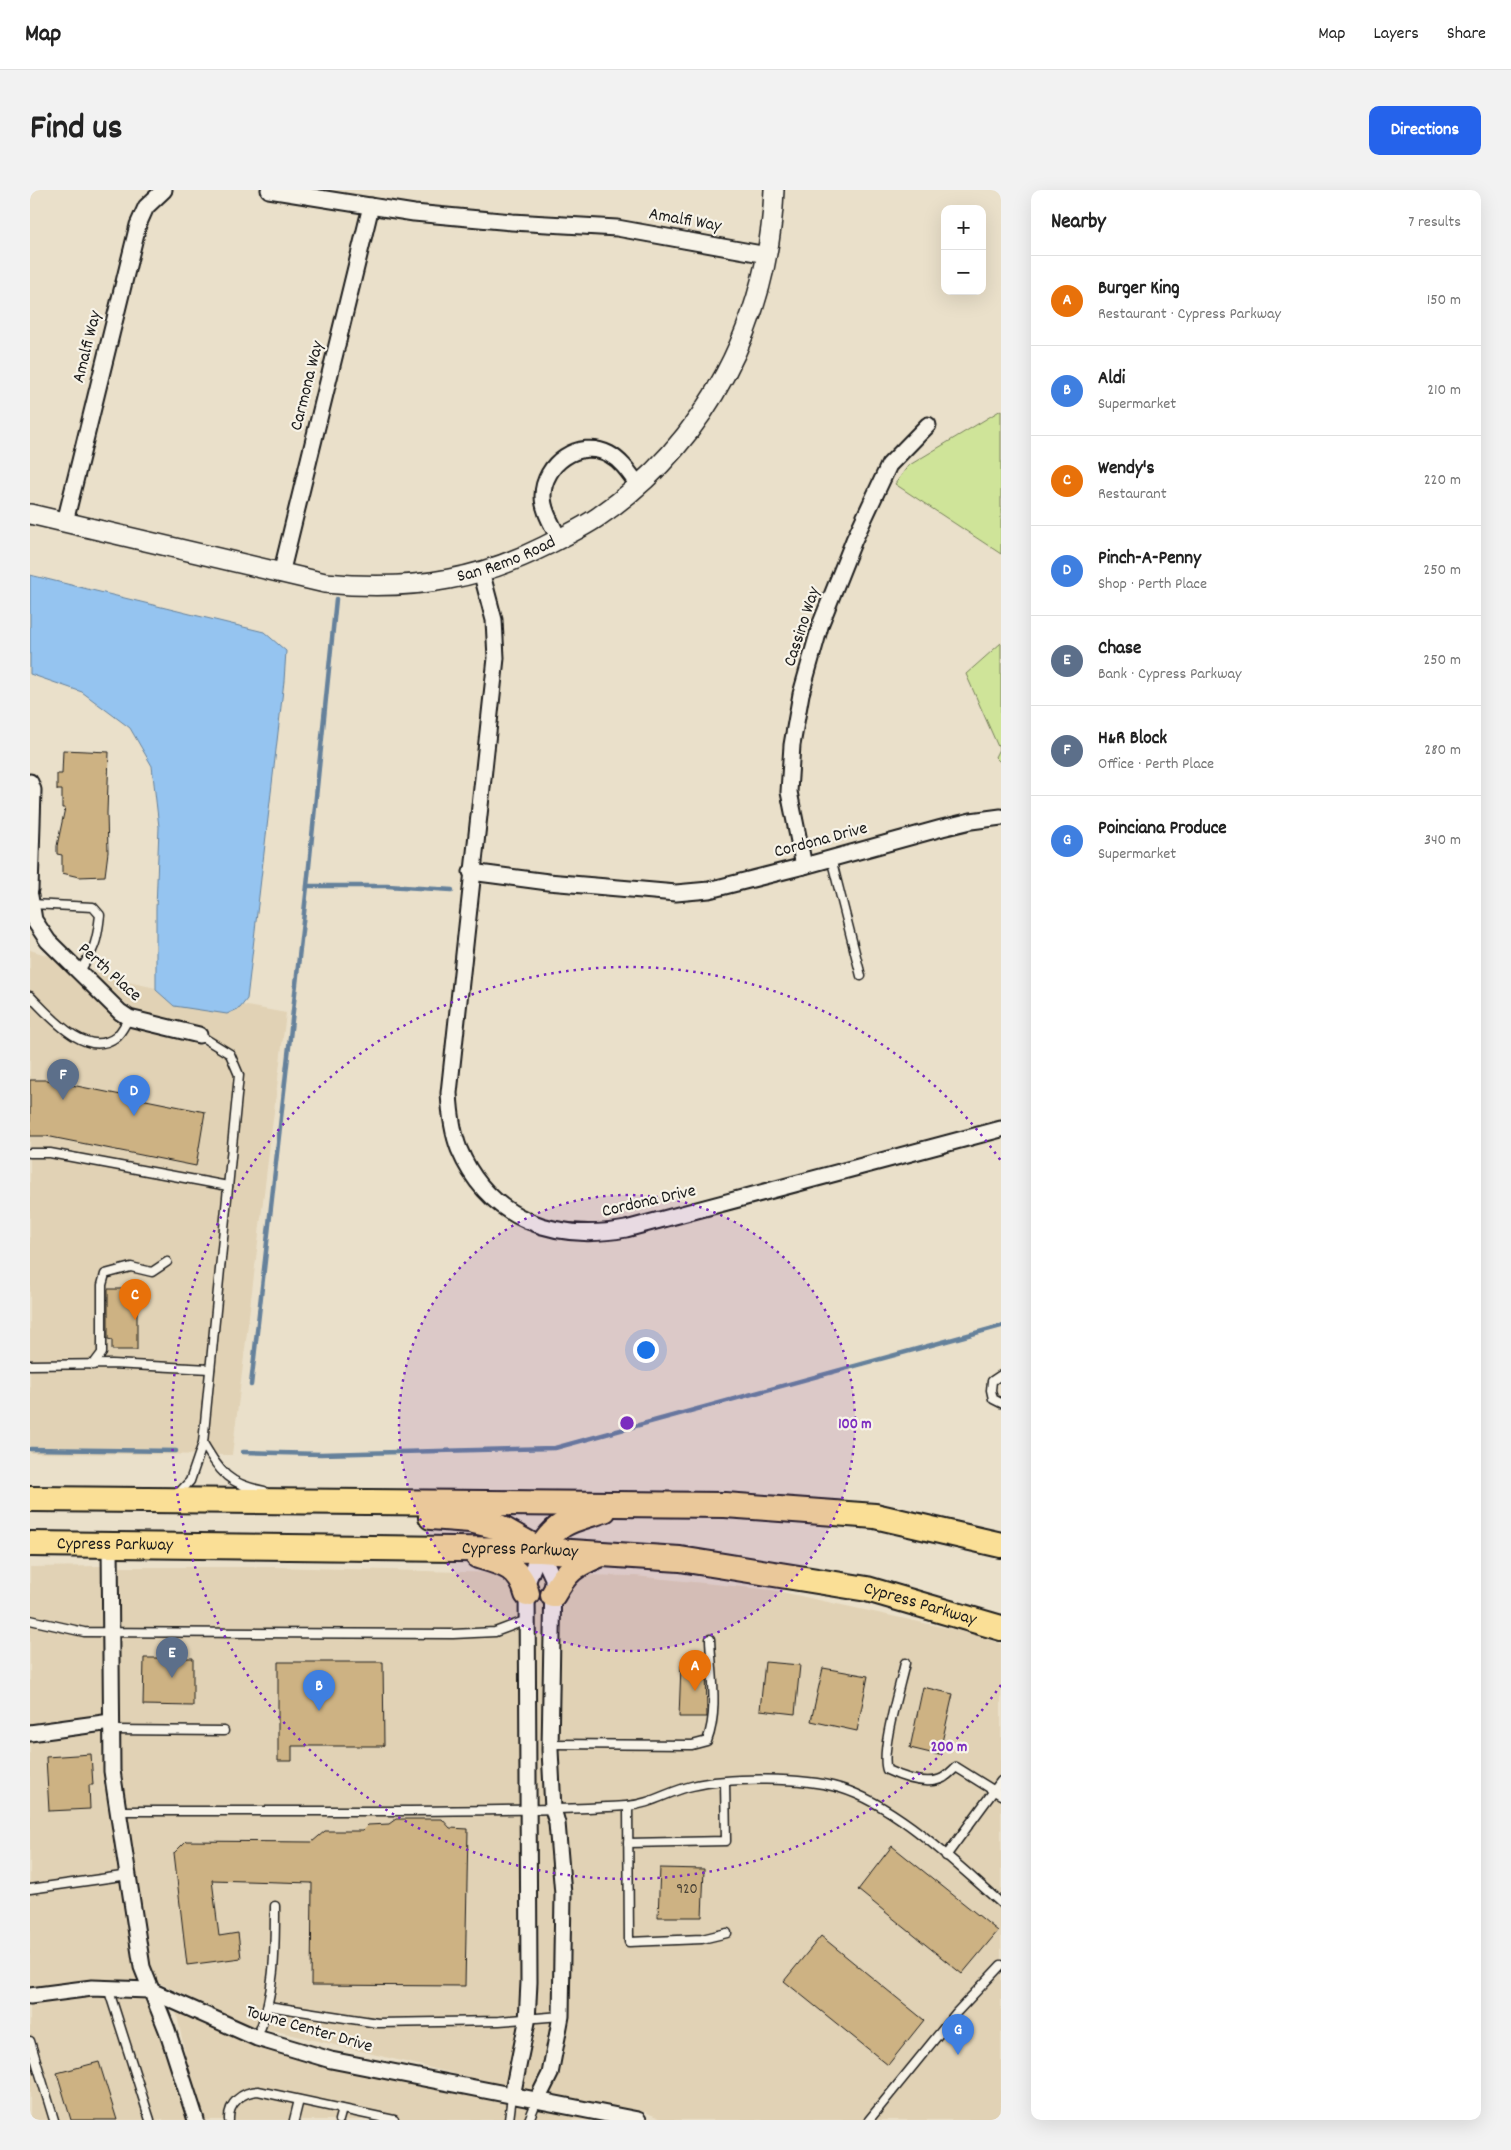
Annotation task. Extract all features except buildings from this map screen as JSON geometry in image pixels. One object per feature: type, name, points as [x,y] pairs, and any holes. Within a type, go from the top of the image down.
[{"type":"main road","points":[[37,1497],[166,1500],[392,1498],[442,1502],[725,1505],[875,1516],[1001,1545]]},
{"type":"main road","points":[[392,1498],[410,1515],[470,1520],[499,1527],[540,1550],[549,1534],[564,1523],[622,1504]]},
{"type":"main road","name":"Cypress Parkway","points":[[30,1544],[540,1550],[680,1559],[867,1589],[1001,1628]]},
{"type":"main road","points":[[454,1549],[511,1568],[524,1580],[527,1594]]},
{"type":"main road","points":[[553,1595],[562,1578],[575,1565],[602,1554]]},
{"type":"street","name":"Amalfi Way","points":[[65,522],[138,226],[146,207],[164,190]]},
{"type":"street","name":"Amalfi Way","points":[[268,190],[371,206],[512,222],[617,228],[767,255]]},
{"type":"street","name":"San Remo Road","points":[[30,514],[325,583],[365,586],[449,579],[521,558],[598,517],[638,485],[677,448],[709,404],[746,332],[757,300],[772,231],[774,190]]},
{"type":"street","name":"Carmona Way","points":[[281,574],[371,206]]},
{"type":"street","name":"Cassino Way","points":[[804,866],[789,792],[794,736],[801,694],[821,623],[854,540],[888,465],[928,424]]},
{"type":"street","points":[[559,539],[545,508],[543,493],[548,475],[562,458],[582,450],[601,451],[617,460],[638,485]]},
{"type":"street","name":"Cordona Drive","points":[[481,571],[494,620],[496,658],[450,1071],[450,1115],[458,1148],[467,1166],[497,1201],[530,1222],[551,1229],[569,1233],[602,1233],[626,1229],[1001,1129]]},
{"type":"street","name":"Perth Place","points":[[30,782],[32,790],[30,897],[34,920],[48,941],[120,1012],[129,1018],[199,1035]]},
{"type":"street","name":"Cordona Drive","points":[[471,872],[548,882],[676,892],[709,890],[970,821],[1001,817]]},
{"type":"street","points":[[110,1545],[112,1771],[120,1811],[142,1967],[149,1990],[167,2030],[196,2120]]},
{"type":"street","points":[[524,2098],[529,1982],[527,1583],[540,1550]]},
{"type":"street","points":[[524,2098],[550,2074],[561,2016],[563,1894],[557,1823],[553,1809],[550,1744],[553,1578],[540,1550]]},
{"type":"street","points":[[30,1733],[112,1726]]},
{"type":"street","name":"Towne Center Drive","points":[[30,1996],[92,1988],[149,1990],[257,2038],[331,2060],[638,2120]]},
{"type":"lane","points":[[831,858],[861,976]]},
{"type":"lane","points":[[30,897],[93,907],[100,915],[98,938],[93,951],[79,972]]},
{"type":"lane","points":[[30,996],[60,1026],[82,1040],[96,1044],[107,1042],[117,1036],[129,1018]]},
{"type":"lane","points":[[166,1500],[178,1494],[190,1481],[204,1443],[239,1076],[230,1054],[199,1035]]},
{"type":"lane","points":[[30,1153],[50,1153],[228,1186]]},
{"type":"lane","points":[[93,1365],[102,1353],[102,1285],[105,1274],[131,1268],[152,1272],[167,1262]]},
{"type":"lane","points":[[30,1364],[210,1369]]},
{"type":"lane","points":[[1001,1376],[992,1381],[991,1390],[993,1399],[1001,1403]]},
{"type":"lane","points":[[204,1443],[225,1475],[243,1487],[270,1492]]},
{"type":"lane","points":[[30,1620],[75,1631],[110,1633],[474,1634],[495,1632],[527,1620]]},
{"type":"lane","points":[[550,1744],[692,1745],[707,1741],[712,1728],[710,1639]]},
{"type":"lane","points":[[905,1663],[886,1747],[884,1763],[887,1770],[901,1776],[936,1780],[947,1776],[956,1767],[997,1793]]},
{"type":"lane","points":[[112,1726],[224,1731]]},
{"type":"lane","points":[[120,1811],[529,1810],[628,1806],[648,1803],[690,1786],[725,1782],[796,1780],[839,1788],[877,1804],[946,1856],[1001,1903]]},
{"type":"lane","points":[[946,1856],[997,1793],[1001,1781]]},
{"type":"lane","points":[[628,1843],[726,1842],[725,1782]]},
{"type":"lane","points":[[628,1806],[629,1942],[702,1939],[727,1933]]},
{"type":"lane","points":[[30,1889],[129,1875]]},
{"type":"lane","points":[[257,2038],[268,2006],[275,1964],[275,1906]]},
{"type":"lane","points":[[869,2120],[956,2013],[1001,1965]]},
{"type":"lane","points":[[108,1988],[150,2120]]},
{"type":"lane","points":[[268,2006],[378,2023],[499,2021],[561,2016]]},
{"type":"lane","points":[[30,2041],[54,2120]]},
{"type":"lane","points":[[229,2120],[233,2105],[241,2095],[258,2091],[394,2120]]},
{"type":"lane","points":[[509,2120],[524,2098]]},
{"type":"lane","points":[[524,2098],[529,2120]]},
{"type":"lane","points":[[294,2120],[299,2100]]},
{"type":"lane","points":[[339,2120],[342,2109]]},
{"type":"shaded area","points":[[30,950],[53,957],[115,1019],[124,1025],[204,1046],[208,1029],[132,1009],[89,970],[124,981],[156,988],[156,990],[240,1008],[242,1005],[286,1013],[232,1455],[30,1453]]},
{"type":"shaded area","points":[[102,1566],[103,1714],[30,1724],[30,1567]]},
{"type":"shaded area","points":[[118,1567],[274,1567],[500,1573],[507,1576],[519,1595],[522,1982],[519,2021],[506,2086],[247,2024],[155,1981],[150,1965],[120,1769]]},
{"type":"shaded area","points":[[539,1574],[542,1574],[545,1580],[542,1751],[545,1810],[549,1825],[555,1894],[553,2015],[542,2071],[533,2091],[521,2089],[535,2024],[537,1982],[535,1584]]},
{"type":"shaded area","points":[[577,1575],[635,1576],[773,1590],[974,1634],[1001,1644],[1001,2120],[664,2120],[645,2112],[549,2094],[557,2075],[569,2015],[571,1892],[565,1822],[561,1807],[557,1750],[561,1597]]},
{"type":"shaded area","points":[[104,1732],[104,1773],[134,1969],[138,1981],[91,1979],[30,1987],[30,1742]]},
{"type":"shaded area","points":[[91,1997],[144,1999],[160,2034],[187,2120],[30,2120],[30,2004]]},
{"type":"shaded area","points":[[176,2011],[254,2046],[329,2068],[534,2109],[539,2112],[541,2110],[591,2120],[204,2120],[190,2076]]},
{"type":"green space","points":[[1001,410],[1001,554],[895,484],[908,466]]},
{"type":"green space","points":[[1001,643],[1001,763],[995,757],[999,749],[966,674]]},
{"type":"water","points":[[30,575],[264,632],[286,651],[247,999],[240,1008],[227,1014],[174,1006],[156,990],[159,827],[152,766],[130,728],[82,692],[30,674]]},
{"type":"waterway","points":[[251,1385],[307,886],[336,599]]},
{"type":"waterway","points":[[307,886],[387,886],[452,890]]},
{"type":"waterway","points":[[243,1452],[321,1454],[555,1448],[1001,1326]]},
{"type":"waterway","points":[[30,1449],[176,1451]]},
{"type":"place","name":"H&R Block","points":[[63,1100]]},
{"type":"place","name":"Pinch-A-Penny","points":[[134,1116]]},
{"type":"place","name":"Wendy's","points":[[135,1320]]},
{"type":"place","name":"Chase","points":[[172,1678]]},
{"type":"place","name":"Burger King","points":[[695,1691]]},
{"type":"place","name":"Aldi","points":[[319,1711]]},
{"type":"place","name":"Poinciana Produce","points":[[958,2055]]}]
